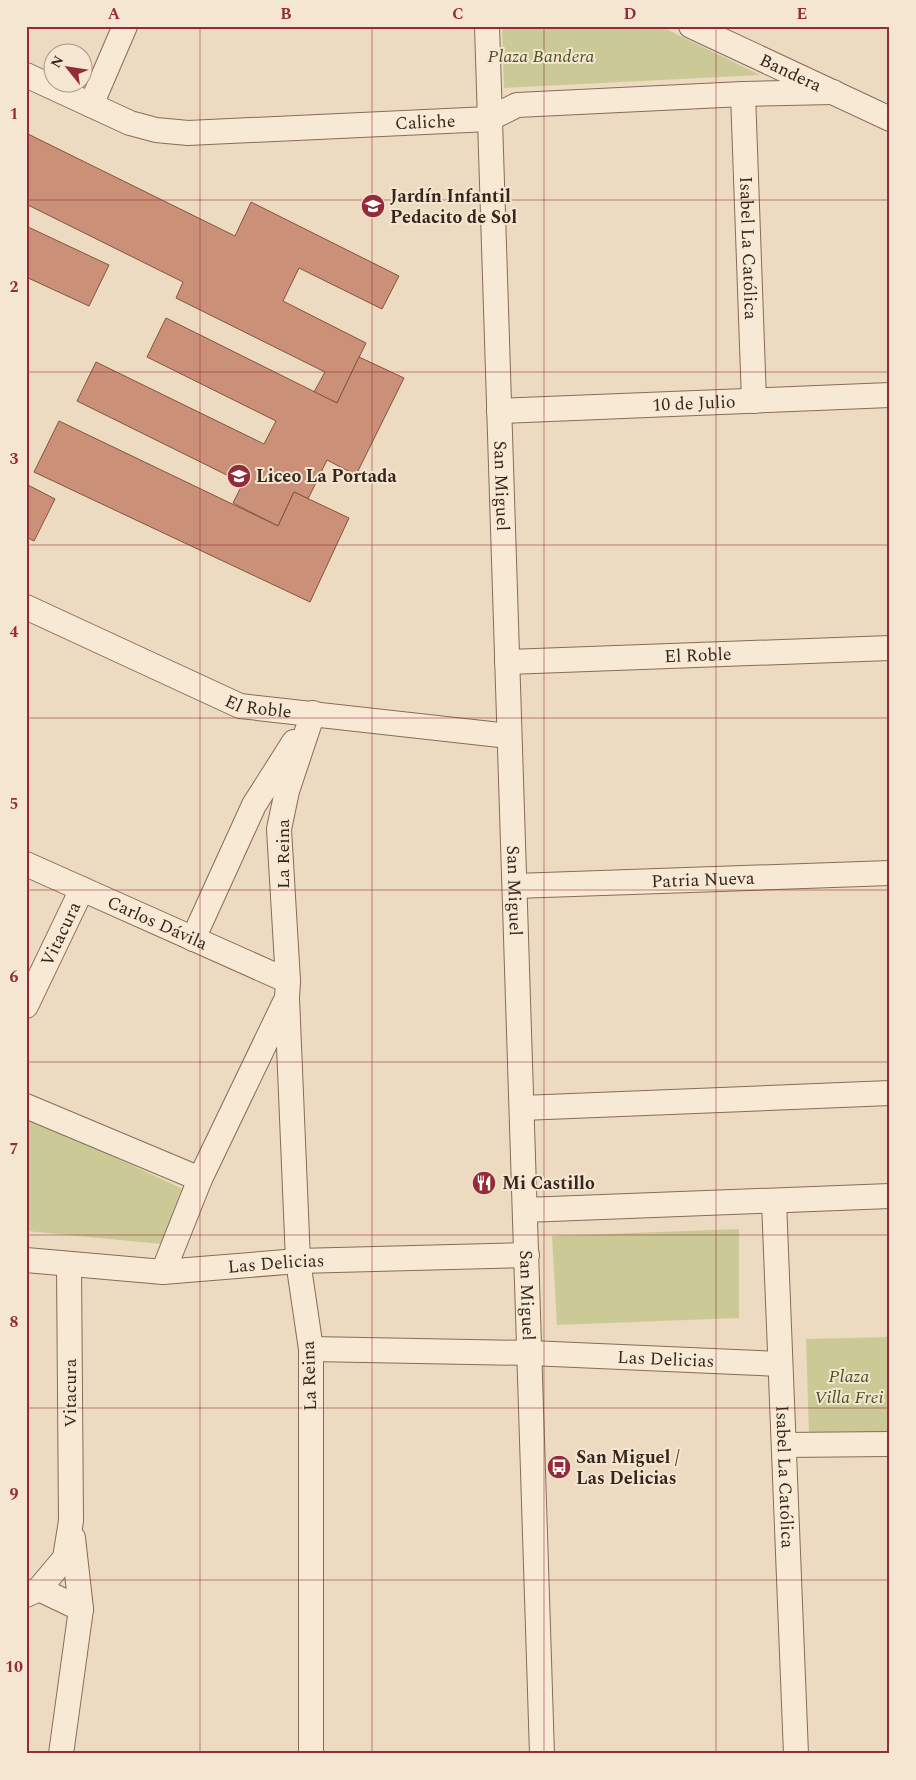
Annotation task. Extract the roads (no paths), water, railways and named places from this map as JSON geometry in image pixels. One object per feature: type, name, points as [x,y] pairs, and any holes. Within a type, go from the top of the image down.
[{"type":"street","points":[[91,105],[125,26]]},
{"type":"street","name":"San Miguel","points":[[487,26],[542,1754]]},
{"type":"street","name":"Bandera","points":[[691,26],[890,119]]},
{"type":"street","name":"Caliche","points":[[26,75],[139,125],[156,130],[188,133],[489,119],[518,105],[742,94],[833,92]]},
{"type":"street","name":"Isabel La Católica","points":[[742,94],[754,401]]},
{"type":"street","name":"10 de Julio","points":[[499,411],[890,395]]},
{"type":"street","name":"El Roble","points":[[26,607],[240,706],[509,736]]},
{"type":"street","name":"El Roble","points":[[507,662],[890,648]]},
{"type":"street","points":[[192,939],[254,805],[313,713]]},
{"type":"street","name":"La Reina","points":[[311,1754],[311,1350],[298,1261],[279,829],[287,791],[313,713]]},
{"type":"street","name":"Carlos Dávila","points":[[26,864],[192,939],[287,990]]},
{"type":"street","name":"Patria Nueva","points":[[514,886],[890,873]]},
{"type":"street","name":"Vitacura","points":[[26,1006],[82,889]]},
{"type":"street","name":"La Reina","points":[[163,1272],[200,1179],[287,990]]},
{"type":"street","points":[[522,1108],[890,1093]]},
{"type":"street","points":[[26,1106],[200,1179]]},
{"type":"street","points":[[525,1210],[890,1196]]},
{"type":"street","name":"Isabel La Católica","points":[[774,1201],[796,1754]]},
{"type":"street","name":"Las Delicias","points":[[26,1260],[163,1272],[298,1261],[527,1256]]},
{"type":"street","name":"Vitacura","points":[[61,1754],[81,1609],[71,1521],[69,1265]]},
{"type":"street","name":"Las Delicias","points":[[311,1350],[530,1353],[780,1364]]},
{"type":"street","points":[[784,1445],[890,1444]]},
{"type":"street","name":"Vitacura","points":[[71,1521],[65,1558],[33,1592],[81,1609]]},
{"type":"place","name":"Jardín Infantil Pedacito de Sol","points":[[373,206]]},
{"type":"place","name":"Liceo La Portada","points":[[239,476]]},
{"type":"place","name":"Mi Castillo","points":[[484,1183]]},
{"type":"place","name":"San Miguel / Las Delicias","points":[[559,1467]]},
{"type":"park label","name":"Plaza Bandera","points":[[541,56]]},
{"type":"park label","name":"Plaza Villa Frei","points":[[849,1386]]}]
